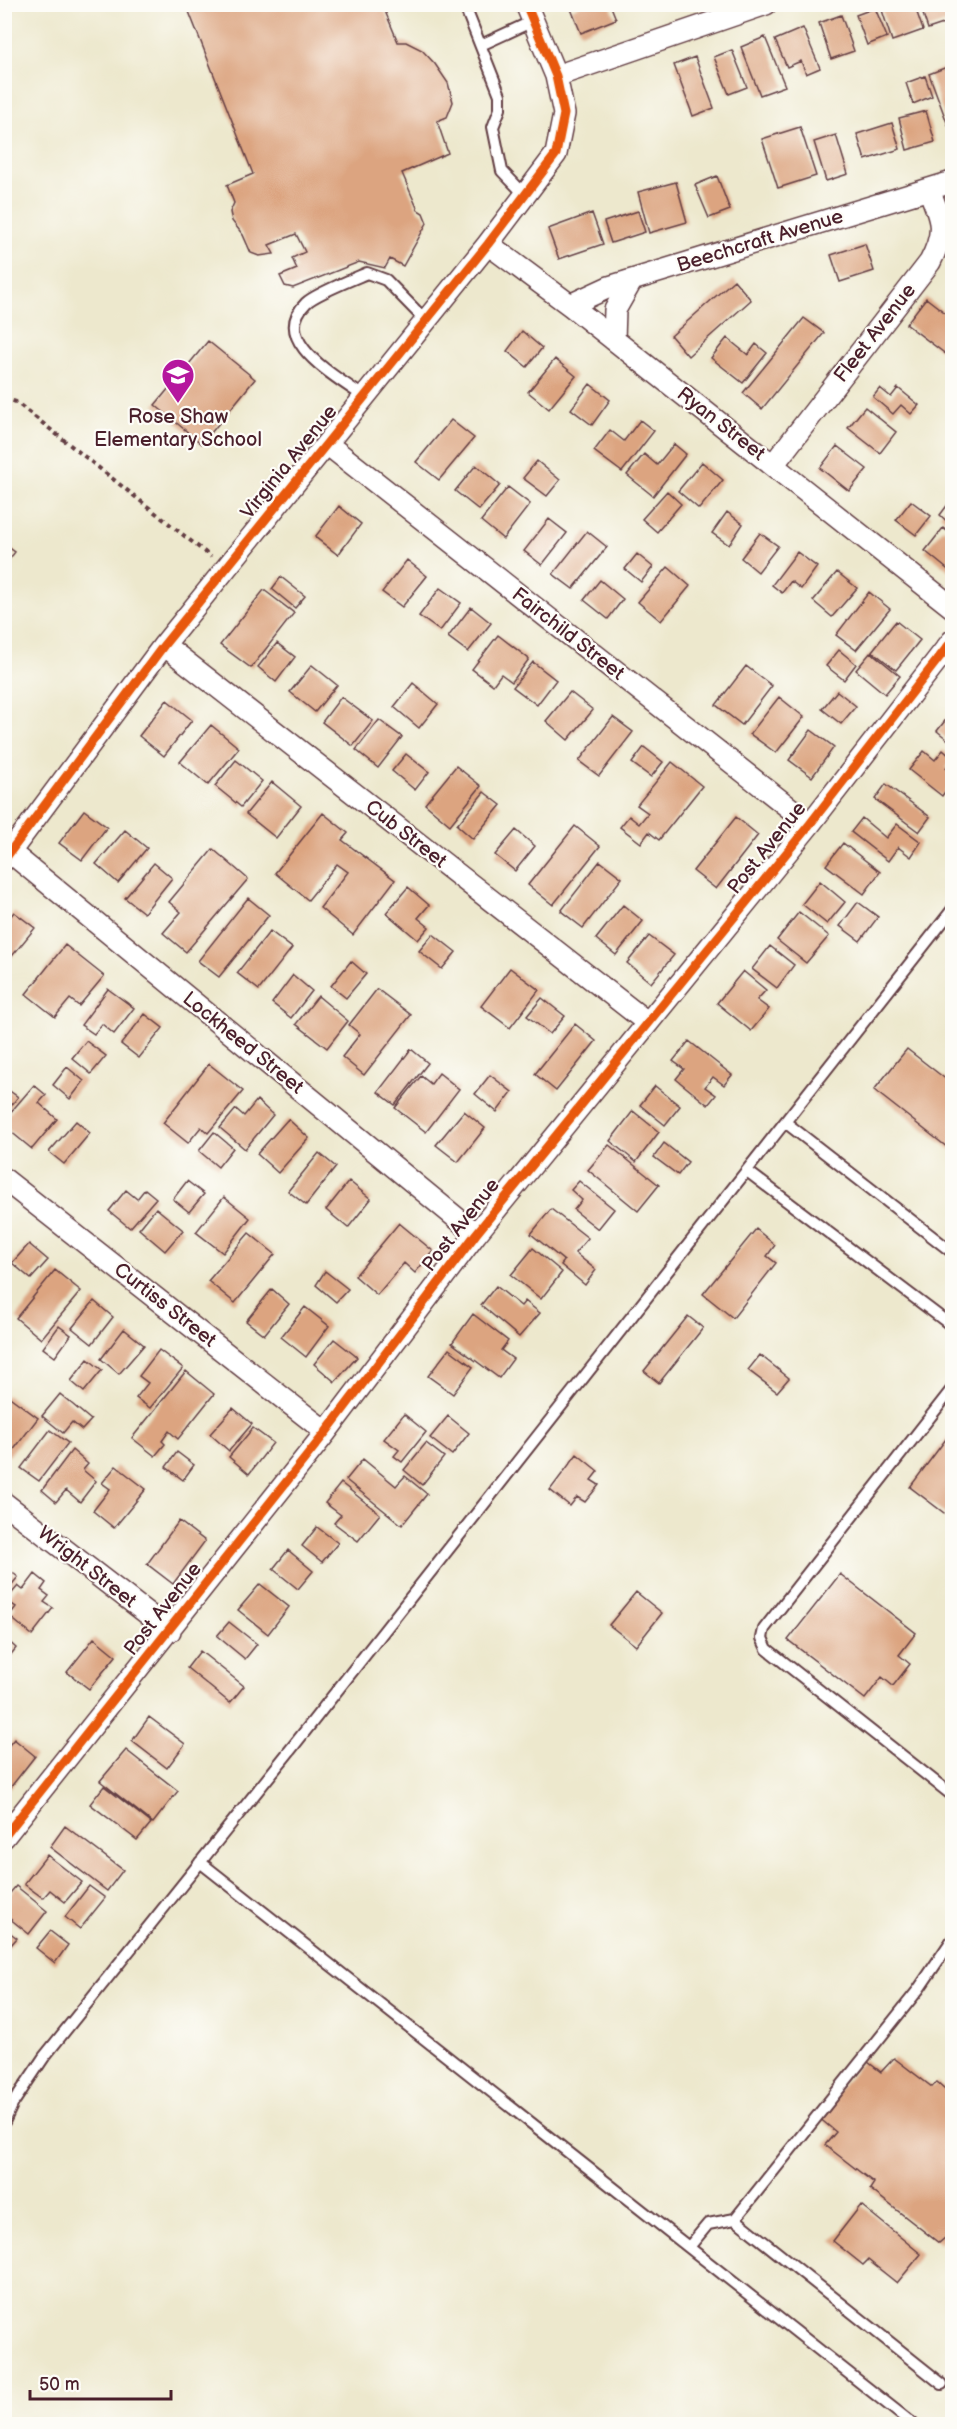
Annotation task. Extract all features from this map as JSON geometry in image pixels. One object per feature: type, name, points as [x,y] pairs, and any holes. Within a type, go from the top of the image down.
[{"type":"street","points":[[556,76],[755,6]]},
{"type":"street","name":"Virginia Avenue","points":[[8,856],[164,645],[488,244],[556,154],[564,114],[556,76],[529,13]]},
{"type":"street","name":"Beechcraft Avenue","points":[[570,305],[609,287],[952,182]]},
{"type":"street","name":"Fleet Avenue","points":[[772,465],[930,262],[940,242],[942,220],[929,190]]},
{"type":"street","name":"Ryan Street","points":[[488,244],[570,305],[952,607]]},
{"type":"street","points":[[614,340],[615,310],[632,280]]},
{"type":"street","name":"Fairchild Street","points":[[327,444],[810,824]]},
{"type":"street","name":"Post Avenue","points":[[5,1836],[326,1432],[476,1233],[810,824],[952,641]]},
{"type":"street","name":"Cub Street","points":[[164,645],[648,1023]]},
{"type":"street","name":"Lockheed Street","points":[[8,856],[476,1233]]},
{"type":"street","name":"Curtiss Street","points":[[4,1179],[326,1432]]},
{"type":"street","name":"Wright Street","points":[[4,1503],[170,1631]]},
{"type":"lane","points":[[464,4],[500,95],[500,109],[493,128],[502,171],[525,195]]},
{"type":"lane","points":[[481,45],[529,13]]},
{"type":"lane","points":[[364,397],[302,349],[294,335],[297,317],[306,303],[368,273],[386,280],[426,321]]},
{"type":"lane","points":[[4,2122],[44,2057],[786,1122],[949,923],[952,910]]},
{"type":"lane","points":[[786,1122],[952,1252]]},
{"type":"lane","points":[[747,1171],[952,1326]]},
{"type":"lane","points":[[952,1389],[764,1629],[762,1638],[767,1649],[952,1795]]},
{"type":"lane","points":[[200,1862],[913,2424]]},
{"type":"lane","points":[[689,2247],[708,2224],[735,2219],[918,1990],[952,1940]]},
{"type":"lane","points":[[735,2219],[942,2384]]},
{"type":"path","points":[[4,398],[16,402],[225,569]]},
{"type":"building","points":[[186,4],[382,4],[398,42],[406,42],[422,50],[435,64],[448,83],[453,102],[447,117],[437,121],[448,153],[402,173],[418,210],[423,213],[427,223],[403,266],[390,259],[385,268],[359,262],[293,288],[285,286],[280,276],[297,269],[292,258],[305,252],[296,234],[269,245],[274,254],[259,256],[251,253],[243,235],[232,221],[230,212],[234,203],[227,185],[253,174]]},
{"type":"building","points":[[583,4],[610,4],[616,19],[581,33],[571,9]]},
{"type":"building","points":[[880,4],[914,4],[923,30],[892,41]]},
{"type":"building","points":[[933,4],[952,4],[952,21],[928,29],[923,14],[935,10]]},
{"type":"building","points":[[875,8],[887,37],[867,45],[856,15]]},
{"type":"building","points":[[841,15],[854,51],[831,59],[819,23]]},
{"type":"building","points":[[803,28],[820,68],[806,74],[801,61],[787,67],[775,40]]},
{"type":"building","points":[[765,37],[785,86],[760,95],[741,47]]},
{"type":"building","points":[[732,50],[747,87],[729,94],[714,57]]},
{"type":"building","points":[[695,57],[714,108],[693,116],[674,65]]},
{"type":"building","points":[[952,65],[952,136],[929,74]]},
{"type":"building","points":[[925,76],[932,96],[913,104],[906,83]]},
{"type":"building","points":[[926,111],[935,142],[907,150],[899,118]]},
{"type":"building","points":[[892,123],[900,149],[865,160],[857,134]]},
{"type":"building","points":[[800,127],[816,176],[778,188],[762,139]]},
{"type":"building","points":[[836,135],[848,174],[826,181],[814,142]]},
{"type":"building","points":[[717,176],[730,210],[709,218],[695,185]]},
{"type":"building","points":[[676,182],[687,222],[649,233],[638,192]]},
{"type":"building","points":[[638,211],[645,232],[611,243],[604,222]]},
{"type":"building","points":[[592,213],[603,244],[559,259],[548,229]]},
{"type":"building","points":[[865,244],[874,271],[840,282],[831,255]]},
{"type":"building","points":[[734,280],[751,300],[688,356],[671,336]]},
{"type":"building","points":[[926,298],[952,318],[952,348],[947,355],[906,324]]},
{"type":"building","points":[[804,318],[824,333],[762,409],[743,393]]},
{"type":"building","points":[[522,331],[542,348],[527,367],[507,351]]},
{"type":"building","points":[[727,338],[748,355],[756,344],[767,353],[743,383],[711,358]]},
{"type":"building","points":[[208,341],[255,379],[202,444],[155,405]]},
{"type":"building","points":[[555,359],[576,376],[549,409],[528,392]]},
{"type":"building","points":[[590,384],[610,400],[592,425],[571,409]]},
{"type":"building","points":[[880,388],[891,397],[898,388],[919,405],[911,414],[901,405],[893,414],[873,397]]},
{"type":"building","points":[[865,407],[896,432],[880,453],[848,428]]},
{"type":"building","points":[[451,420],[474,438],[439,480],[416,462]]},
{"type":"building","points":[[640,420],[654,431],[622,472],[594,451],[610,430],[624,441]]},
{"type":"building","points":[[674,444],[686,454],[653,496],[627,475],[644,454],[657,465]]},
{"type":"building","points":[[837,446],[867,469],[849,491],[820,468]]},
{"type":"building","points":[[537,461],[560,480],[547,496],[523,478]]},
{"type":"building","points":[[702,462],[723,480],[699,509],[678,491]]},
{"type":"building","points":[[476,465],[500,485],[479,510],[455,491]]},
{"type":"building","points":[[508,487],[530,504],[503,539],[481,521]]},
{"type":"building","points":[[667,491],[681,504],[657,532],[642,519]]},
{"type":"building","points":[[952,499],[952,526],[940,515]]},
{"type":"building","points":[[911,501],[931,516],[916,535],[896,520]]},
{"type":"building","points":[[339,506],[361,524],[338,555],[315,537]]},
{"type":"building","points":[[727,512],[743,524],[729,545],[712,533]]},
{"type":"building","points":[[549,519],[567,533],[542,565],[524,551]]},
{"type":"building","points":[[943,528],[952,535],[952,573],[925,551]]},
{"type":"building","points":[[587,531],[607,547],[573,589],[553,574]]},
{"type":"building","points":[[760,533],[778,546],[758,572],[741,558]]},
{"type":"building","points":[[4,544],[15,552],[4,566]]},
{"type":"building","points":[[797,552],[817,567],[801,589],[791,581],[782,593],[772,585]]},
{"type":"building","points":[[637,554],[653,567],[641,582],[625,569]]},
{"type":"building","points":[[407,560],[427,576],[402,607],[382,592]]},
{"type":"building","points":[[668,567],[690,586],[661,621],[638,602]]},
{"type":"building","points":[[837,572],[857,588],[832,617],[813,601]]},
{"type":"building","points":[[281,577],[305,596],[295,608],[272,589]]},
{"type":"building","points":[[600,580],[623,599],[608,619],[584,600]]},
{"type":"building","points":[[440,588],[461,603],[440,631],[419,616]]},
{"type":"building","points":[[264,590],[294,613],[251,668],[220,645]]},
{"type":"building","points":[[869,592],[890,609],[856,650],[836,635]]},
{"type":"building","points":[[471,607],[491,623],[468,652],[448,637]]},
{"type":"building","points":[[896,621],[920,640],[896,670],[872,651]]},
{"type":"building","points":[[498,635],[529,659],[512,682],[501,674],[493,685],[472,669]]},
{"type":"building","points":[[277,643],[295,657],[276,682],[258,667]]},
{"type":"building","points":[[839,650],[856,664],[844,680],[826,666]]},
{"type":"building","points":[[871,652],[900,676],[885,694],[856,670]]},
{"type":"building","points":[[533,662],[556,680],[537,705],[513,687]]},
{"type":"building","points":[[312,665],[337,685],[315,712],[290,692]]},
{"type":"building","points":[[746,666],[772,686],[742,725],[716,705]]},
{"type":"building","points":[[413,683],[438,704],[419,728],[394,707]]},
{"type":"building","points":[[837,691],[856,706],[841,724],[822,709]]},
{"type":"building","points":[[570,692],[593,710],[568,740],[546,721]]},
{"type":"building","points":[[341,697],[373,721],[353,746],[322,722]]},
{"type":"building","points":[[779,697],[804,717],[776,753],[750,734]]},
{"type":"building","points":[[167,700],[192,720],[164,756],[139,736]]},
{"type":"building","points":[[952,712],[952,743],[937,731]]},
{"type":"building","points":[[613,717],[633,732],[599,776],[579,761]]},
{"type":"building","points":[[379,720],[402,737],[378,768],[356,750]]},
{"type":"building","points":[[211,725],[239,748],[208,785],[180,762]]},
{"type":"building","points":[[811,730],[834,747],[812,777],[789,760]]},
{"type":"building","points":[[644,747],[663,762],[651,777],[632,763]]},
{"type":"building","points":[[943,750],[952,758],[946,768],[952,773],[952,782],[942,796],[909,770],[924,751],[935,760]]},
{"type":"building","points":[[406,754],[429,772],[415,790],[392,771]]},
{"type":"building","points":[[236,760],[262,781],[241,807],[215,786]]},
{"type":"building","points":[[672,762],[702,786],[659,840],[649,832],[641,843],[620,827],[629,816],[639,824],[648,813],[637,805]]},
{"type":"building","points":[[456,766],[481,786],[450,825],[425,804]]},
{"type":"building","points":[[272,782],[301,806],[276,838],[246,814]]},
{"type":"building","points":[[886,784],[930,817],[919,832],[875,799]]},
{"type":"building","points":[[484,792],[501,805],[473,839],[457,825]]},
{"type":"building","points":[[84,810],[107,827],[82,860],[59,843]]},
{"type":"building","points":[[323,813],[348,833],[342,840],[395,880],[353,935],[320,908],[348,872],[337,864],[308,900],[275,873]]},
{"type":"building","points":[[736,817],[758,835],[716,889],[693,871]]},
{"type":"building","points":[[862,818],[886,838],[897,824],[921,842],[911,857],[898,847],[888,861],[851,832]]},
{"type":"building","points":[[575,826],[600,846],[553,905],[528,885]]},
{"type":"building","points":[[125,830],[147,848],[118,883],[96,864]]},
{"type":"building","points":[[516,830],[535,846],[515,871],[495,855]]},
{"type":"building","points":[[843,843],[880,872],[864,894],[826,865]]},
{"type":"building","points":[[213,849],[248,879],[186,952],[163,933],[181,912],[169,902]]},
{"type":"building","points":[[600,861],[622,878],[583,928],[561,911]]},
{"type":"building","points":[[154,863],[172,878],[144,913],[125,898]]},
{"type":"building","points":[[820,881],[845,902],[827,924],[802,904]]},
{"type":"building","points":[[408,887],[429,905],[418,918],[429,927],[418,940],[386,913]]},
{"type":"building","points":[[248,898],[269,915],[219,977],[198,961]]},
{"type":"building","points":[[858,902],[878,917],[860,941],[840,926]]},
{"type":"building","points":[[623,905],[643,921],[616,955],[596,939]]},
{"type":"building","points":[[14,912],[35,928],[4,966],[4,924]]},
{"type":"building","points":[[799,912],[829,936],[806,963],[777,940]]},
{"type":"building","points":[[270,931],[292,948],[259,990],[237,973]]},
{"type":"building","points":[[433,934],[456,952],[442,969],[419,951]]},
{"type":"building","points":[[649,936],[674,955],[651,983],[627,963]]},
{"type":"building","points":[[65,945],[104,976],[79,1006],[70,999],[55,1017],[26,994]]},
{"type":"building","points":[[770,946],[794,965],[777,988],[752,969]]},
{"type":"building","points":[[351,961],[366,974],[346,998],[331,986]]},
{"type":"building","points":[[510,968],[539,990],[510,1028],[481,1006]]},
{"type":"building","points":[[743,971],[766,990],[757,1000],[769,1009],[751,1031],[717,1003]]},
{"type":"building","points":[[293,975],[312,991],[291,1018],[272,1003]]},
{"type":"building","points":[[108,989],[134,1008],[114,1034],[102,1024],[94,1034],[81,1025]]},
{"type":"building","points":[[377,989],[411,1015],[364,1075],[342,1057],[360,1034],[349,1025]]},
{"type":"building","points":[[318,996],[348,1021],[327,1048],[296,1024]]},
{"type":"building","points":[[542,998],[565,1016],[550,1034],[527,1016]]},
{"type":"building","points":[[145,1014],[163,1028],[139,1058],[121,1044]]},
{"type":"building","points":[[575,1024],[596,1041],[556,1091],[535,1074]]},
{"type":"building","points":[[86,1041],[106,1056],[91,1074],[72,1058]]},
{"type":"building","points":[[689,1041],[732,1075],[724,1085],[713,1077],[705,1087],[716,1095],[708,1105],[676,1079],[684,1069],[673,1061]]},
{"type":"building","points":[[411,1049],[428,1063],[395,1105],[378,1092]]},
{"type":"building","points":[[907,1049],[952,1084],[952,1151],[874,1090]]},
{"type":"building","points":[[209,1064],[243,1091],[208,1133],[201,1127],[188,1143],[163,1123]]},
{"type":"building","points":[[67,1067],[84,1081],[70,1099],[53,1085]]},
{"type":"building","points":[[439,1073],[459,1089],[426,1132],[395,1108],[421,1076],[431,1084]]},
{"type":"building","points":[[490,1075],[512,1092],[497,1112],[475,1094]]},
{"type":"building","points":[[34,1085],[46,1095],[39,1103],[57,1119],[32,1149],[4,1126],[4,1120]]},
{"type":"building","points":[[655,1086],[680,1106],[665,1125],[640,1105]]},
{"type":"building","points":[[4,1087],[18,1097],[4,1115]]},
{"type":"building","points":[[257,1100],[273,1115],[245,1149],[220,1128],[236,1109],[244,1116]]},
{"type":"building","points":[[464,1111],[485,1128],[458,1162],[436,1145]]},
{"type":"building","points":[[633,1111],[659,1132],[636,1162],[610,1141]]},
{"type":"building","points":[[288,1119],[309,1138],[278,1173],[257,1154]]},
{"type":"building","points":[[76,1121],[90,1133],[64,1164],[49,1152]]},
{"type":"building","points":[[214,1132],[233,1148],[218,1167],[199,1151]]},
{"type":"building","points":[[664,1143],[688,1162],[678,1175],[654,1157]]},
{"type":"building","points":[[609,1145],[659,1185],[638,1211],[588,1170]]},
{"type":"building","points":[[319,1153],[336,1167],[306,1205],[288,1191]]},
{"type":"building","points":[[187,1181],[204,1194],[189,1212],[173,1199]]},
{"type":"building","points":[[349,1181],[371,1199],[348,1228],[326,1210]]},
{"type":"building","points":[[579,1181],[614,1209],[598,1229],[574,1210],[582,1200],[571,1190]]},
{"type":"building","points":[[145,1189],[156,1198],[130,1228],[109,1211],[126,1190],[137,1199]]},
{"type":"building","points":[[224,1197],[250,1218],[223,1253],[196,1232]]},
{"type":"building","points":[[156,1208],[183,1230],[165,1251],[139,1229]]},
{"type":"building","points":[[551,1209],[588,1238],[575,1253],[596,1270],[585,1285],[561,1265],[564,1261],[531,1234]]},
{"type":"building","points":[[399,1223],[433,1251],[415,1273],[404,1263],[377,1295],[355,1276]]},
{"type":"building","points":[[756,1229],[775,1245],[767,1256],[776,1263],[733,1318],[703,1294]]},
{"type":"building","points":[[249,1233],[275,1254],[235,1303],[208,1281]]},
{"type":"building","points":[[29,1244],[48,1260],[31,1279],[12,1263]]},
{"type":"building","points":[[533,1248],[562,1272],[541,1299],[511,1275]]},
{"type":"building","points":[[55,1270],[81,1291],[41,1339],[16,1318]]},
{"type":"building","points":[[325,1271],[348,1289],[336,1302],[316,1285]]},
{"type":"building","points":[[496,1286],[521,1306],[525,1301],[540,1313],[519,1337],[481,1305]]},
{"type":"building","points":[[272,1289],[289,1304],[264,1335],[246,1321]]},
{"type":"building","points":[[94,1301],[113,1317],[92,1344],[72,1328]]},
{"type":"building","points":[[305,1307],[329,1326],[306,1357],[281,1337]]},
{"type":"building","points":[[473,1314],[508,1341],[501,1350],[513,1359],[499,1378],[452,1343]]},
{"type":"building","points":[[688,1316],[703,1328],[659,1383],[644,1371]]},
{"type":"building","points":[[59,1326],[71,1335],[55,1357],[43,1348]]},
{"type":"building","points":[[124,1329],[144,1345],[119,1374],[101,1359]]},
{"type":"building","points":[[334,1339],[357,1357],[335,1382],[314,1364]]},
{"type":"building","points":[[449,1349],[473,1367],[453,1394],[428,1376]]},
{"type":"building","points":[[159,1350],[183,1368],[150,1408],[136,1398],[148,1383],[139,1376]]},
{"type":"building","points":[[760,1355],[789,1378],[777,1392],[748,1370]]},
{"type":"building","points":[[88,1359],[102,1370],[84,1392],[71,1381]]},
{"type":"building","points":[[186,1371],[214,1394],[178,1439],[169,1431],[162,1441],[165,1444],[155,1456],[132,1438]]},
{"type":"building","points":[[60,1394],[91,1420],[82,1430],[72,1422],[63,1433],[42,1416]]},
{"type":"building","points":[[7,1395],[38,1418],[9,1456],[4,1453],[4,1398]]},
{"type":"building","points":[[233,1408],[252,1424],[229,1451],[210,1434]]},
{"type":"building","points":[[404,1414],[426,1432],[402,1462],[394,1456],[399,1450],[384,1439]]},
{"type":"building","points":[[448,1416],[469,1433],[452,1455],[430,1438]]},
{"type":"building","points":[[253,1428],[273,1443],[249,1474],[229,1457]]},
{"type":"building","points":[[50,1430],[68,1443],[39,1481],[21,1468]]},
{"type":"building","points":[[952,1431],[952,1519],[910,1487]]},
{"type":"building","points":[[426,1443],[444,1457],[422,1485],[404,1470]]},
{"type":"building","points":[[72,1450],[88,1464],[83,1470],[96,1481],[80,1502],[66,1490],[56,1502],[42,1490]]},
{"type":"building","points":[[177,1452],[194,1465],[183,1480],[166,1467]]},
{"type":"building","points":[[577,1454],[598,1471],[591,1480],[599,1485],[585,1502],[577,1497],[570,1506],[550,1490]]},
{"type":"building","points":[[363,1459],[396,1486],[405,1476],[427,1494],[402,1525],[346,1480]]},
{"type":"building","points":[[116,1466],[146,1489],[114,1528],[93,1511],[110,1489],[102,1483]]},
{"type":"building","points":[[341,1483],[380,1514],[358,1541],[334,1523],[341,1515],[325,1503]]},
{"type":"building","points":[[179,1521],[205,1541],[173,1584],[147,1564]]},
{"type":"building","points":[[317,1527],[338,1543],[322,1562],[302,1546]]},
{"type":"building","points":[[288,1550],[313,1571],[298,1589],[273,1569]]},
{"type":"building","points":[[4,1566],[18,1577],[4,1594]]},
{"type":"building","points":[[35,1574],[46,1583],[41,1590],[49,1596],[44,1602],[53,1608],[32,1635],[9,1616],[16,1607],[6,1600],[18,1586],[23,1590]]},
{"type":"building","points":[[840,1574],[916,1633],[899,1655],[910,1664],[893,1686],[882,1677],[865,1699],[788,1640]]},
{"type":"building","points":[[260,1584],[289,1607],[268,1634],[238,1610]]},
{"type":"building","points":[[636,1592],[662,1613],[636,1646],[609,1625]]},
{"type":"building","points":[[229,1622],[257,1644],[245,1659],[217,1636]]},
{"type":"building","points":[[5,1638],[16,1648],[5,1662]]},
{"type":"building","points":[[94,1638],[116,1656],[89,1689],[67,1672]]},
{"type":"building","points":[[200,1651],[244,1686],[230,1703],[187,1668]]},
{"type":"building","points":[[149,1717],[185,1744],[167,1768],[132,1741]]},
{"type":"building","points":[[14,1739],[35,1756],[10,1788],[4,1784],[4,1751]]},
{"type":"building","points":[[126,1750],[178,1791],[153,1823],[100,1781]]},
{"type":"building","points":[[104,1786],[151,1823],[137,1840],[90,1804]]},
{"type":"building","points":[[65,1826],[123,1870],[107,1891],[50,1847]]},
{"type":"building","points":[[47,1855],[82,1882],[65,1902],[50,1890],[43,1898],[24,1884]]},
{"type":"building","points":[[16,1886],[47,1911],[29,1934],[4,1914],[4,1900]]},
{"type":"building","points":[[89,1886],[105,1898],[80,1929],[65,1917]]},
{"type":"building","points":[[4,1928],[17,1938],[4,1953]]},
{"type":"building","points":[[50,1931],[68,1945],[55,1963],[36,1948]]},
{"type":"building","points":[[894,2058],[932,2087],[937,2082],[952,2095],[952,2244],[945,2238],[939,2243],[870,2189],[874,2183],[825,2145],[836,2132],[818,2117],[864,2059],[881,2072]]},
{"type":"building","points":[[861,2205],[921,2254],[897,2283],[868,2260],[863,2265],[833,2241]]},
{"type":"cycle path","points":[[4,860],[164,645],[488,244],[556,154],[564,114],[556,76],[526,4]]},
{"type":"cycle path","points":[[4,1837],[326,1432],[476,1234],[810,824],[952,641]]},
{"type":"place","name":"Rose Shaw Elementary School","points":[[178,404]]}]
